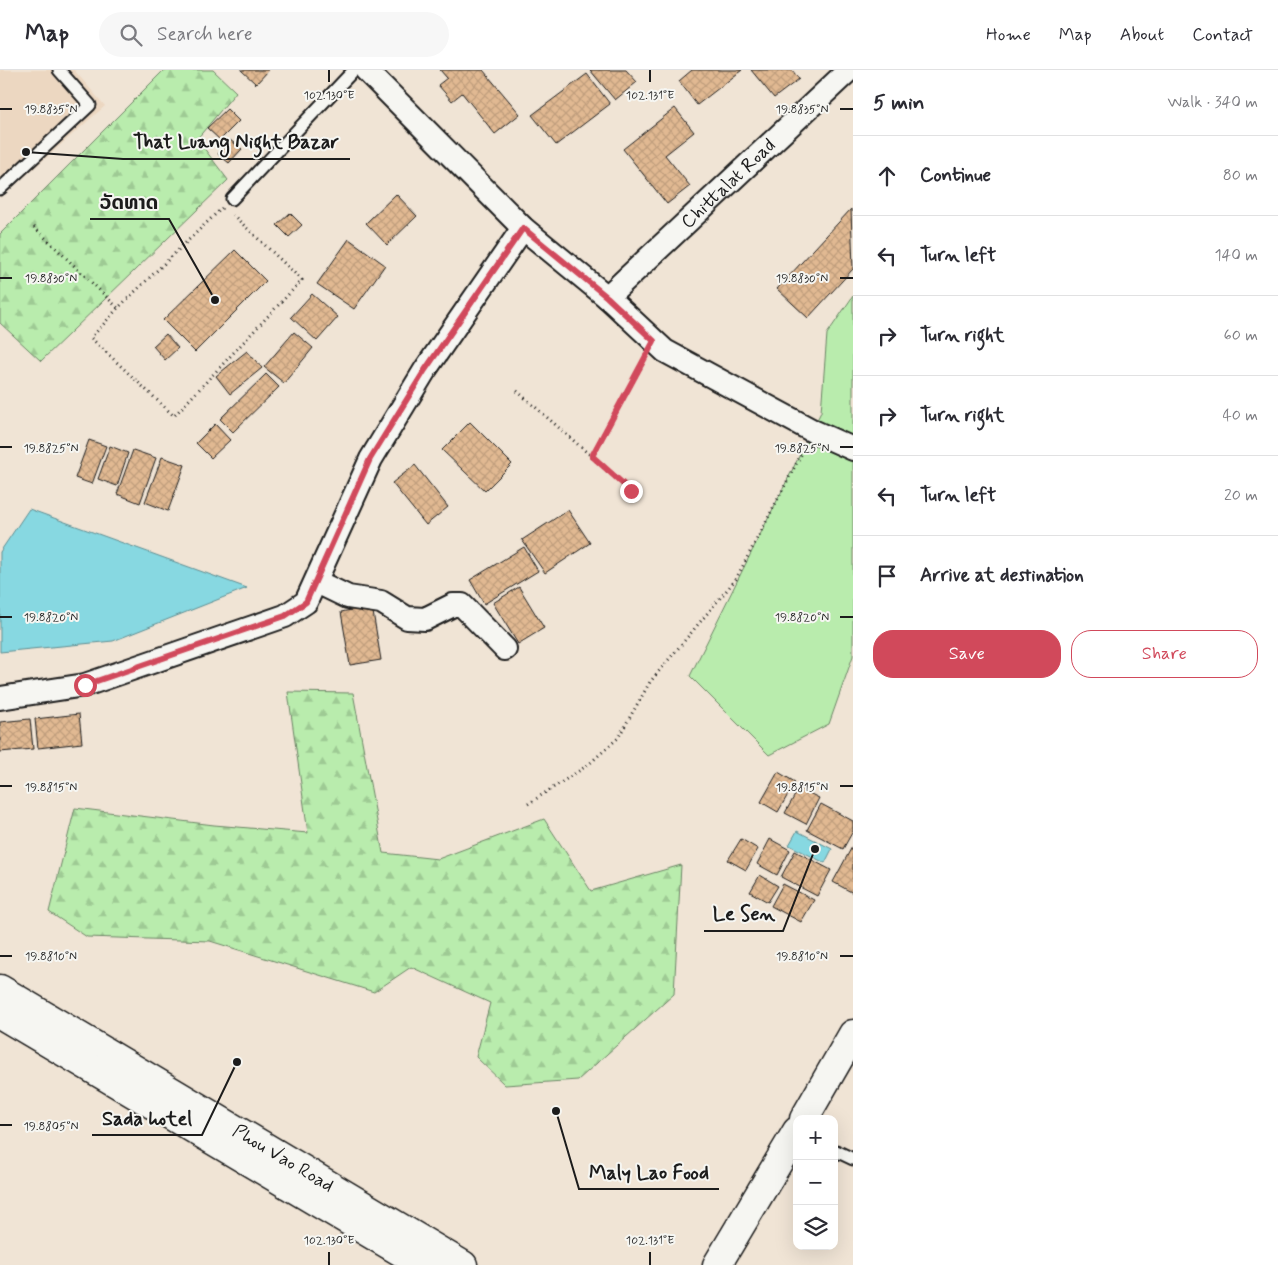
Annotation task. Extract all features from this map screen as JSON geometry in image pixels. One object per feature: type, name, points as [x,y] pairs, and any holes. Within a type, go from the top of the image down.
[{"type":"street","points":[[366,70],[523,228],[607,297],[665,351],[813,431],[853,449]]},
{"type":"street","name":"Chittalat Road","points":[[607,297],[843,72]]},
{"type":"street","points":[[0,698],[85,685],[285,616],[306,602],[317,582],[333,539],[370,459],[425,370],[523,228]]},
{"type":"street","points":[[317,582],[348,597],[381,602],[407,618],[425,619],[453,605],[462,605],[505,649]]},
{"type":"street","name":"Phou Vao Road","points":[[0,989],[464,1265]]},
{"type":"street","name":"Phou Vao Road","points":[[0,1014],[423,1265]]},
{"type":"street","points":[[806,1115],[853,1034]]},
{"type":"street","points":[[716,1265],[793,1138]]},
{"type":"lane","points":[[0,189],[90,105],[59,70]]},
{"type":"lane","points":[[232,199],[354,70]]},
{"type":"lane","points":[[838,1152],[853,1159]]},
{"type":"path","points":[[231,213],[302,280],[174,416],[91,338],[118,308],[232,199]]},
{"type":"path","points":[[34,227],[118,308]]},
{"type":"path","points":[[592,456],[654,341]]},
{"type":"path","points":[[517,391],[631,491]]},
{"type":"path","points":[[528,804],[588,765],[618,738],[650,682],[736,579],[813,431]]},
{"type":"shaded area","points":[[0,70],[74,70],[105,106],[0,198]]},
{"type":"green space","points":[[164,70],[213,70],[236,92],[197,139],[228,180],[41,361],[0,323],[0,234]]},
{"type":"green space","points":[[853,296],[853,656],[829,724],[769,755],[690,676],[821,412],[827,334]]},
{"type":"green space","points":[[288,692],[353,693],[383,853],[438,859],[544,819],[591,891],[681,865],[674,994],[578,1080],[505,1085],[476,1057],[490,1003],[411,967],[374,992],[210,941],[87,937],[49,912],[75,808],[214,825],[308,833]]},
{"type":"water","points":[[29,509],[247,588],[113,641],[0,652],[0,552]]},
{"type":"water","points":[[797,831],[832,849],[825,863],[789,845]]},
{"type":"building","points":[[241,70],[269,70],[256,84]]},
{"type":"building","points":[[440,70],[483,70],[520,114],[495,134],[462,93],[452,101],[438,85],[447,78]]},
{"type":"building","points":[[590,70],[626,70],[637,82],[615,100]]},
{"type":"building","points":[[692,70],[742,70],[697,105],[679,81]]},
{"type":"building","points":[[751,70],[792,70],[799,79],[774,98]]},
{"type":"building","points":[[587,74],[610,104],[556,145],[532,115]]},
{"type":"building","points":[[675,108],[694,132],[665,155],[690,186],[667,204],[623,149]]},
{"type":"building","points":[[227,109],[239,121],[220,140],[207,128]]},
{"type":"building","points":[[230,140],[242,149],[229,163],[218,154]]},
{"type":"building","points":[[396,194],[417,216],[387,245],[366,223]]},
{"type":"building","points":[[851,209],[853,269],[808,318],[777,289]]},
{"type":"building","points":[[290,213],[302,225],[289,237],[277,225]]},
{"type":"building","points":[[349,239],[385,265],[354,309],[317,284]]},
{"type":"building","points":[[235,250],[266,281],[195,352],[163,320]]},
{"type":"building","points":[[312,294],[338,317],[317,341],[291,317]]},
{"type":"building","points":[[294,332],[313,348],[284,383],[264,367]]},
{"type":"building","points":[[166,334],[178,348],[165,360],[153,346]]},
{"type":"building","points":[[247,351],[262,368],[230,394],[216,376]]},
{"type":"building","points":[[266,374],[279,387],[233,432],[220,419]]},
{"type":"building","points":[[470,422],[512,464],[485,491],[442,450]]},
{"type":"building","points":[[215,424],[230,440],[211,458],[196,443]]},
{"type":"building","points":[[89,440],[106,446],[92,484],[75,478]]},
{"type":"building","points":[[110,446],[128,453],[117,486],[98,479]]},
{"type":"building","points":[[133,450],[156,458],[140,503],[117,494]]},
{"type":"building","points":[[162,457],[185,465],[168,511],[145,502]]},
{"type":"building","points":[[415,465],[448,507],[426,525],[392,483]]},
{"type":"building","points":[[568,510],[590,543],[545,573],[522,540]]},
{"type":"building","points":[[524,547],[538,571],[484,604],[470,580]]},
{"type":"building","points":[[519,587],[544,628],[518,644],[493,603]]},
{"type":"building","points":[[372,606],[381,660],[350,665],[341,612]]},
{"type":"building","points":[[79,714],[82,743],[38,748],[35,719]]},
{"type":"building","points":[[30,719],[33,749],[0,752],[0,722]]},
{"type":"building","points":[[778,772],[795,782],[778,812],[761,802]]},
{"type":"building","points":[[799,788],[819,798],[806,824],[785,813]]},
{"type":"building","points":[[821,804],[853,821],[853,831],[843,849],[807,830]]},
{"type":"building","points":[[741,839],[758,849],[746,870],[728,860]]},
{"type":"building","points":[[770,839],[790,850],[777,875],[757,864]]},
{"type":"building","points":[[853,845],[853,893],[833,882]]},
{"type":"building","points":[[795,851],[831,870],[817,896],[781,877]]},
{"type":"building","points":[[760,875],[778,886],[768,902],[750,892]]},
{"type":"building","points":[[783,884],[814,900],[801,922],[771,906]]},
{"type":"place","name":"That Luang Night Bazar","points":[[26,152]]},
{"type":"place","name":"ວັດທາດ","points":[[215,300]]},
{"type":"place","name":"Le Sen","points":[[815,849]]},
{"type":"place","name":"Sada hotel","points":[[237,1062]]},
{"type":"place","name":"Maly Lao Food","points":[[556,1111]]},
{"type":"route","points":[[85,685],[285,616],[306,602],[317,582],[333,539],[370,459],[425,370],[523,228],[607,297],[654,341],[592,456],[631,491]]}]
